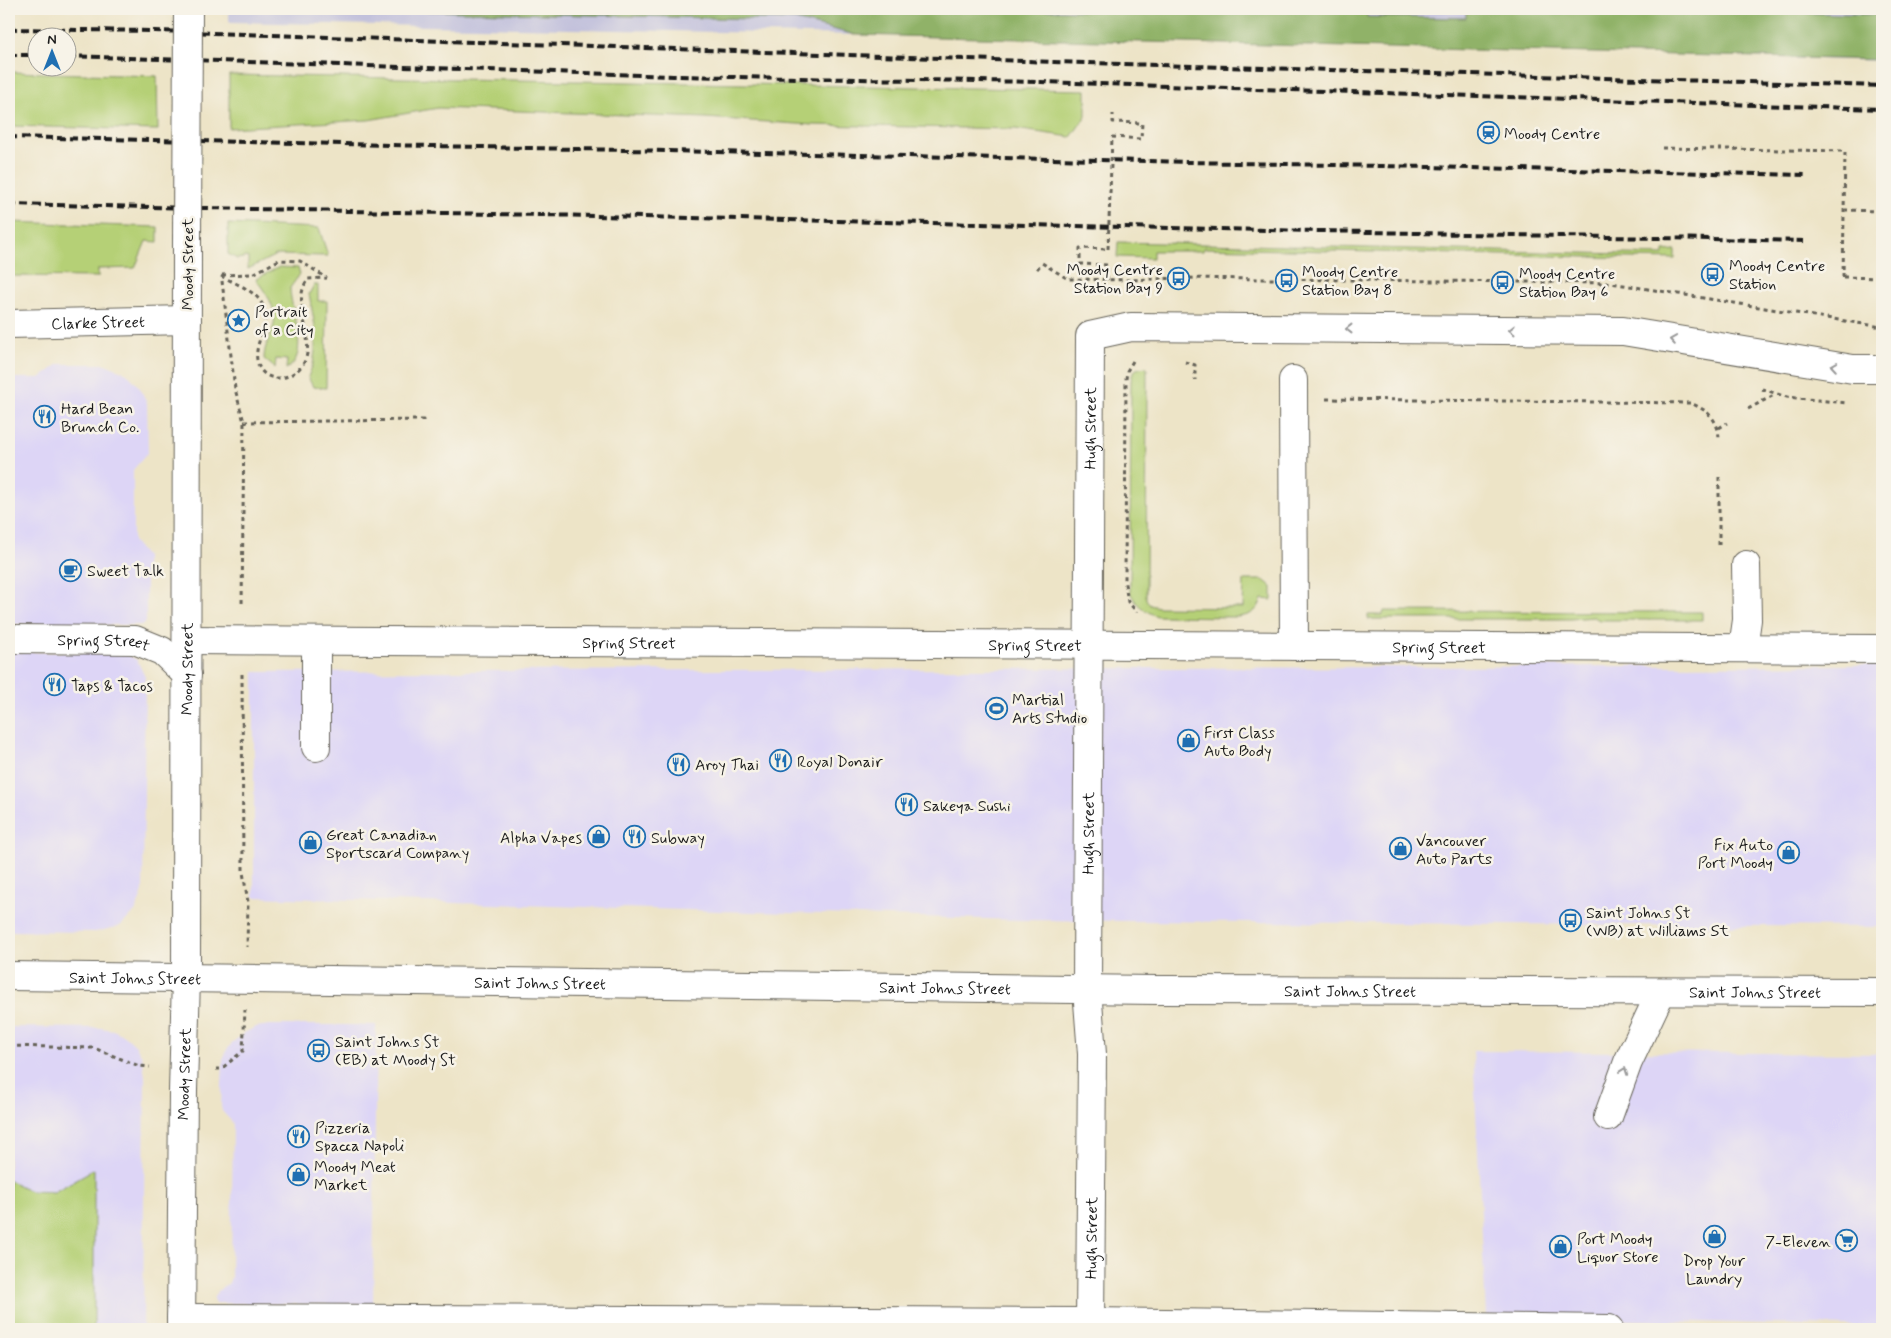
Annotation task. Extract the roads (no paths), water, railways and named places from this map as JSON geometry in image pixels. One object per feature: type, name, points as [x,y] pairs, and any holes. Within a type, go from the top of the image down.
[{"type":"street","name":"Moody Street","points":[[181,1324],[186,977],[188,9]]},
{"type":"street","name":"Clarke Street","points":[[9,324],[187,320]]},
{"type":"street","name":"Hugh Street","points":[[1090,1326],[1092,1054],[1087,990],[1090,336],[1131,327],[1623,331],[1853,370],[1882,369]]},
{"type":"street","points":[[1293,380],[1294,646]]},
{"type":"street","points":[[1743,648],[1746,620],[1746,565]]},
{"type":"street","name":"Spring Street","points":[[9,639],[136,640],[162,651],[187,675]]},
{"type":"street","name":"Spring Street","points":[[187,640],[1882,649]]},
{"type":"street","points":[[316,642],[316,747]]},
{"type":"street","name":"Saint Johns Street","points":[[9,976],[1087,990],[1882,992]]},
{"type":"street","points":[[1608,1117],[1628,1062],[1661,992]]},
{"type":"street","points":[[181,1324],[1609,1329]]},
{"type":"railway","points":[[9,29],[155,31],[1054,62],[1882,86]]},
{"type":"railway","points":[[9,55],[28,55]]},
{"type":"railway","points":[[78,56],[673,76],[1041,82],[1882,109]]},
{"type":"railway","points":[[9,137],[1805,175]]},
{"type":"railway","points":[[9,204],[1804,241]]},
{"type":"place","name":"Moody Centre","points":[[1488,133]]},
{"type":"place","name":"Moody Centre Station","points":[[1713,274]]},
{"type":"place","name":"Moody Centre Station Bay 9","points":[[1179,278]]},
{"type":"place","name":"Moody Centre Station Bay 8","points":[[1286,280]]},
{"type":"place","name":"Moody Centre Station Bay 6","points":[[1503,282]]},
{"type":"place","name":"Portrait of a City","points":[[239,320]]},
{"type":"place","name":"Hard Bean Brunch Co.","points":[[45,417]]},
{"type":"place","name":"Sweet Talk","points":[[71,570]]},
{"type":"place","name":"Taps & Tacos","points":[[55,685]]},
{"type":"place","name":"Martial Arts Studio","points":[[996,708]]},
{"type":"place","name":"First Class Auto Body","points":[[1188,741]]},
{"type":"place","name":"Royal Donair","points":[[781,761]]},
{"type":"place","name":"Aroy Thai","points":[[679,764]]},
{"type":"place","name":"Sakeya Sushi","points":[[907,805]]},
{"type":"place","name":"Alpha Vapes","points":[[598,837]]},
{"type":"place","name":"Subway","points":[[635,837]]},
{"type":"place","name":"Great Canadian Sportscard Company","points":[[310,843]]},
{"type":"place","name":"Vancouver Auto Parts","points":[[1400,849]]},
{"type":"place","name":"Fix Auto Port Moody","points":[[1789,853]]},
{"type":"place","name":"Saint Johns St (WB) at Williams St","points":[[1570,921]]},
{"type":"place","name":"Saint Johns St (EB) at Moody St","points":[[319,1050]]},
{"type":"place","name":"Pizzeria Spacca Napoli","points":[[299,1136]]},
{"type":"place","name":"Moody Meat Market","points":[[298,1175]]},
{"type":"place","name":"Drop Your Laundry","points":[[1714,1236]]},
{"type":"place","name":"7-Eleven","points":[[1847,1241]]},
{"type":"place","name":"Port Moody Liquor Store","points":[[1561,1247]]}]
